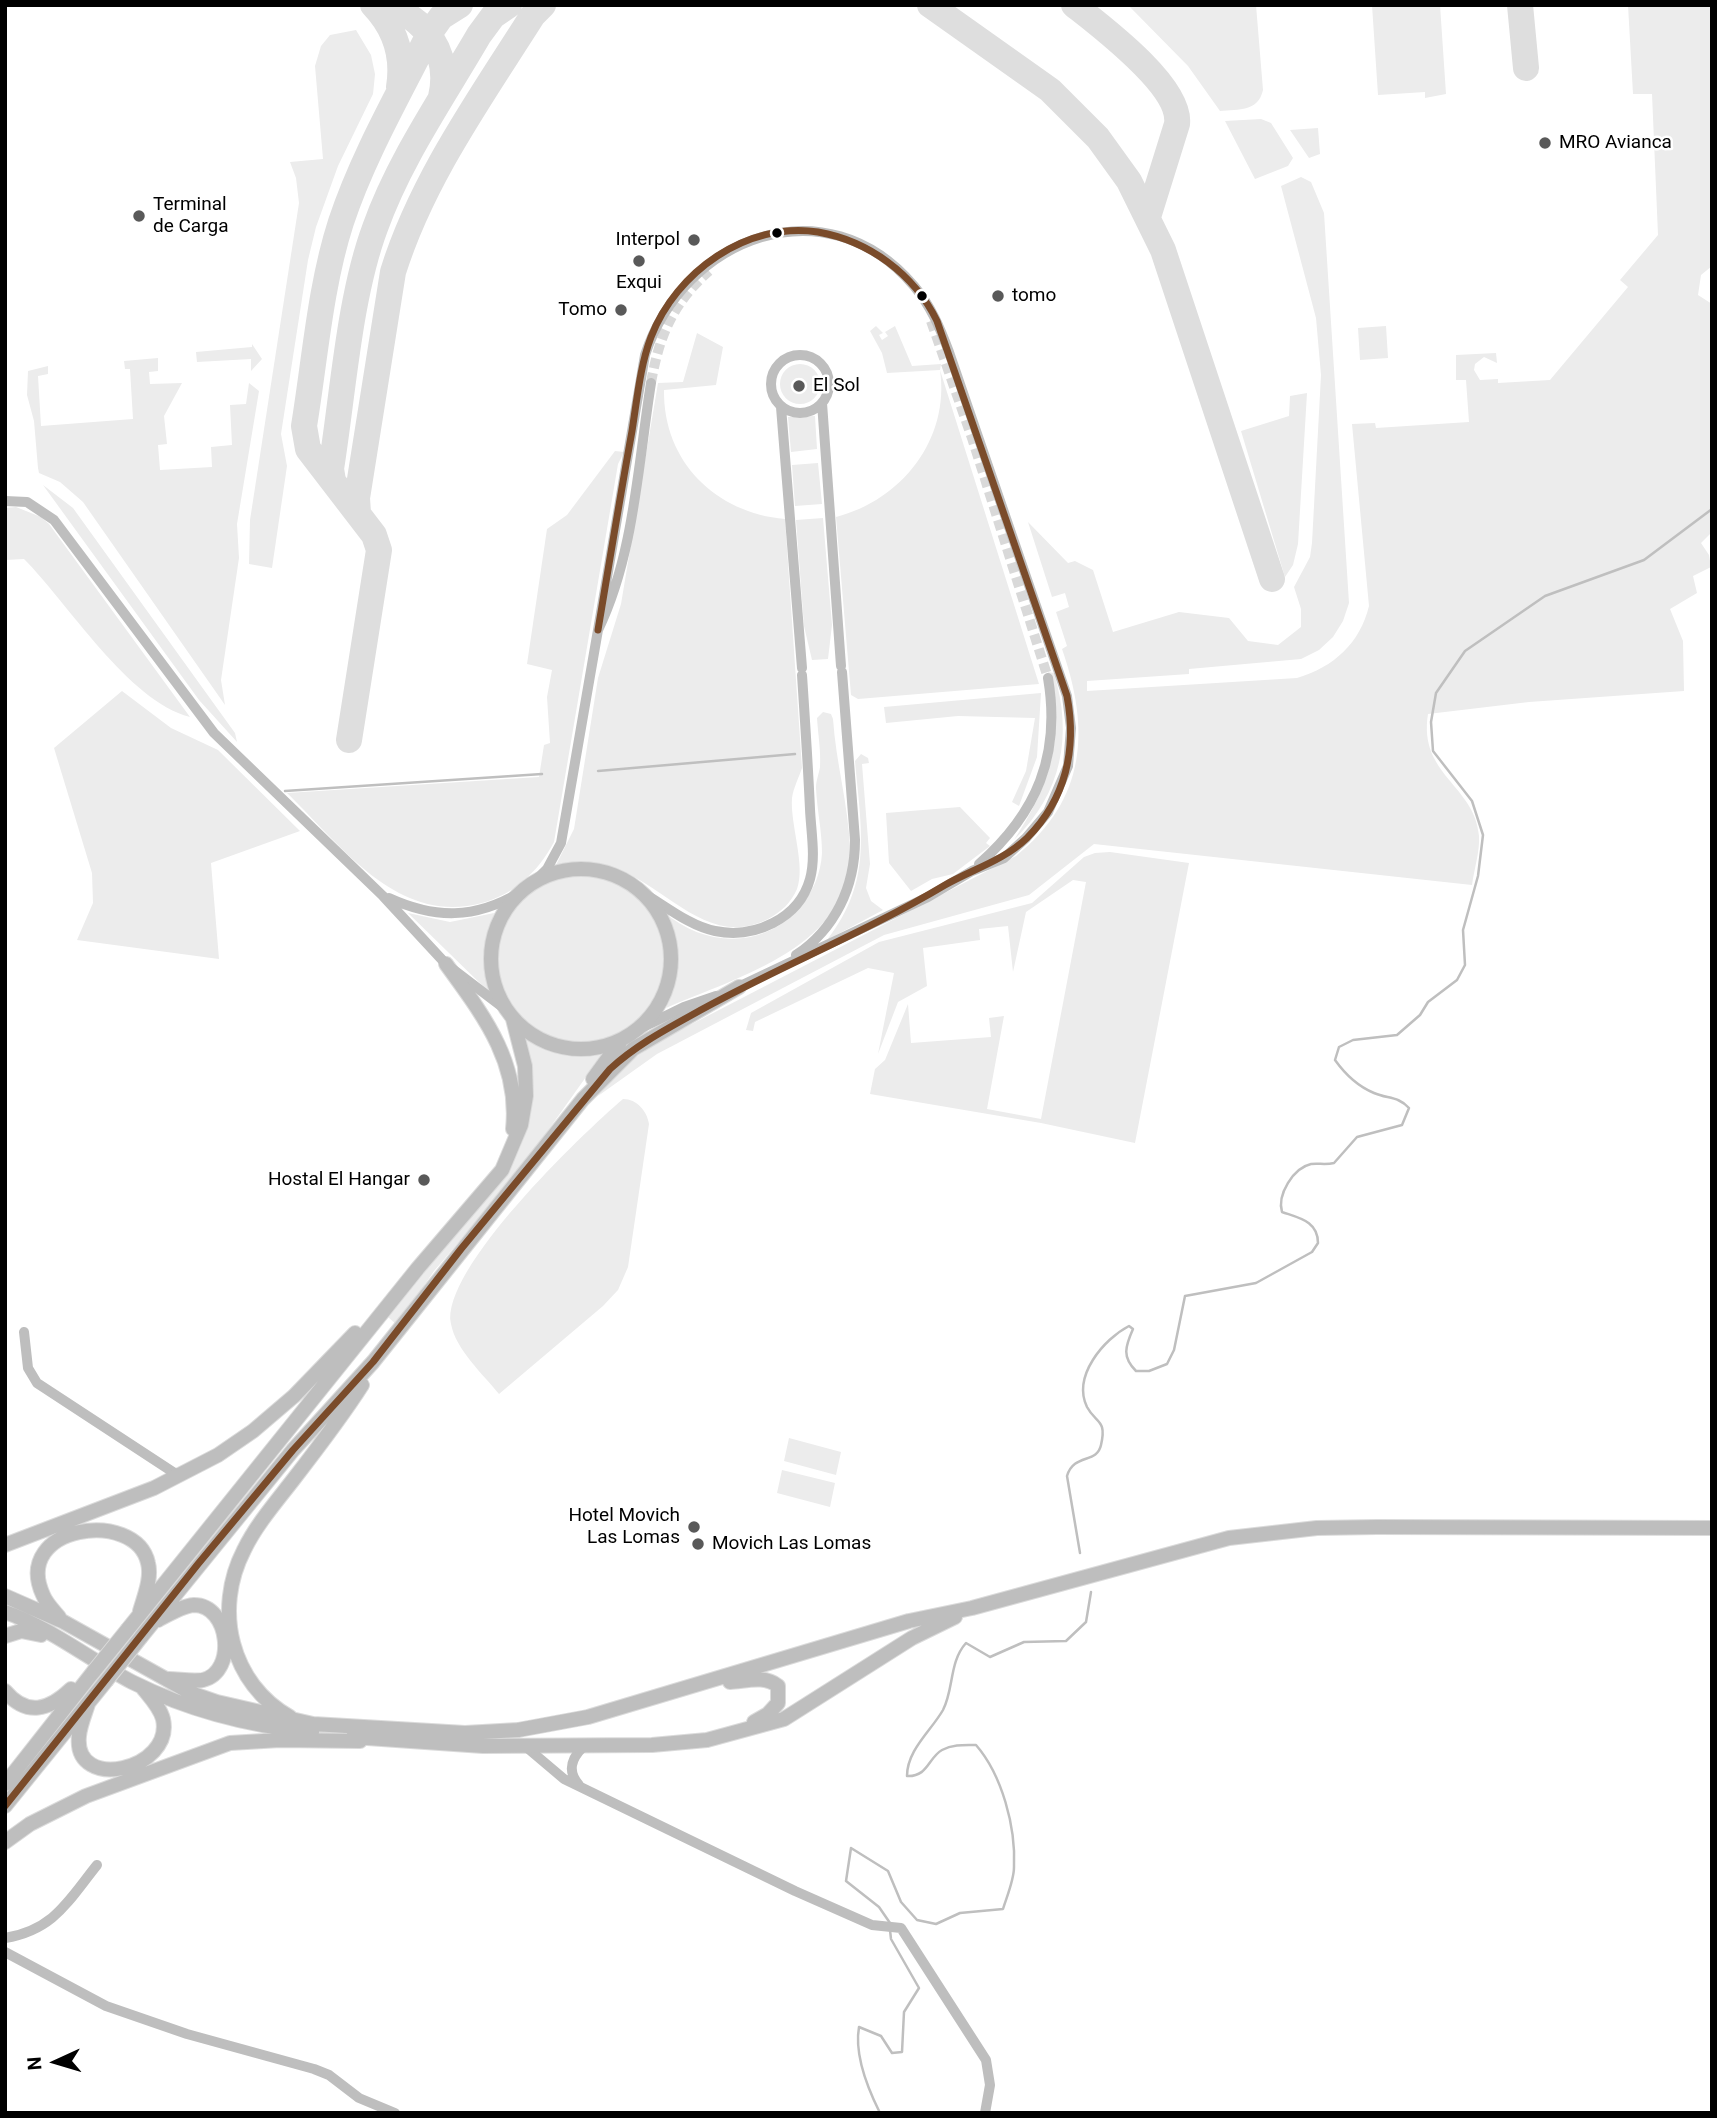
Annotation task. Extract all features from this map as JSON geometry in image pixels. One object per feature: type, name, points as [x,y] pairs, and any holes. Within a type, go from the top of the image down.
[{"type":"main road","points":[[5,1784],[135,1633],[418,1268],[502,1170],[511,1153],[526,1096],[525,1066],[509,1014],[495,986],[491,948],[498,924],[519,893],[534,882],[569,870],[594,870],[618,877],[640,891],[664,927],[670,955],[662,998],[635,1031],[622,1040],[601,1064],[583,1099]]},
{"type":"main road","points":[[446,964],[487,1021],[503,1049],[513,1086],[511,1153]]},
{"type":"main road","points":[[145,1620],[373,1362],[583,1099],[633,1049],[739,987]]},
{"type":"main road","points":[[509,1014],[533,1036],[557,1047],[597,1048],[622,1040]]},
{"type":"main road","points":[[5,1545],[179,1476],[253,1432],[286,1403],[418,1268]]},
{"type":"main road","points":[[301,1722],[275,1707],[258,1693],[239,1664],[232,1645],[230,1625],[232,1583],[248,1541],[354,1397],[373,1362]]},
{"type":"main road","points":[[5,1596],[62,1621],[162,1678],[217,1702],[301,1722],[343,1728],[465,1733],[518,1730],[588,1717],[909,1621],[972,1608],[1208,1542],[1267,1533],[1377,1527],[1712,1528]]},
{"type":"main road","points":[[62,1621],[43,1596],[39,1567],[49,1546],[59,1539],[87,1530],[104,1530],[118,1534],[142,1550],[149,1573],[145,1620]]},
{"type":"main road","points":[[145,1620],[194,1605],[211,1612],[224,1635],[223,1657],[212,1675],[204,1680],[162,1678]]},
{"type":"main road","points":[[5,1842],[30,1824],[86,1796],[230,1743],[280,1740],[390,1741],[583,1747],[652,1745],[724,1736],[784,1719],[802,1710],[894,1649],[972,1608]]},
{"type":"main road","points":[[5,1612],[141,1686],[182,1703],[268,1728],[390,1741]]},
{"type":"main road","points":[[5,1636],[21,1631],[58,1639]]},
{"type":"main road","points":[[5,1691],[19,1703],[41,1709],[55,1704],[83,1677],[100,1676]]},
{"type":"main road","points":[[100,1676],[78,1737],[80,1751],[88,1763],[106,1770],[136,1764],[158,1748],[164,1728],[159,1710],[141,1686]]},
{"type":"main road","points":[[697,1686],[760,1679],[770,1680],[778,1686],[778,1703],[768,1714],[724,1736]]},
{"type":"main road","points":[[5,1806],[88,1704]]},
{"type":"street","points":[[534,882],[547,869],[561,844],[645,355],[658,321],[686,282],[728,249],[762,236],[799,231],[853,242],[900,272],[934,316],[1067,696],[1071,748],[1063,783],[1048,812],[1004,858],[972,871],[928,897],[774,971],[684,1007],[635,1031]]},
{"type":"street","points":[[640,891],[701,926],[729,933],[770,926],[783,918],[799,901],[810,879],[812,855],[802,672],[781,407],[771,391],[771,379],[779,364],[797,355],[814,359],[826,372],[829,386],[822,403],[855,840],[854,866],[847,893],[827,929],[804,950],[774,971]]},
{"type":"street","points":[[598,630],[612,601],[619,570],[651,383]]},
{"type":"street","points":[[781,407],[799,414],[812,411],[822,403]]},
{"type":"street","points":[[5,501],[27,502],[54,520],[214,733],[383,896],[446,964],[509,1014]]},
{"type":"street","points":[[972,871],[1004,842],[1017,825],[1042,779],[1052,719],[1048,678]]},
{"type":"street","points":[[383,896],[410,908],[452,915],[485,910],[519,893]]},
{"type":"street","points":[[24,1332],[28,1368],[37,1383],[179,1476]]},
{"type":"street","points":[[525,1746],[556,1775],[795,1891],[881,1927],[901,1928],[986,2060],[990,2085],[985,2113]]},
{"type":"street","points":[[581,1787],[571,1773],[571,1766],[583,1747]]},
{"type":"street","points":[[5,1938],[27,1935],[54,1919],[97,1865]]},
{"type":"street","points":[[5,1952],[95,2002],[187,2034],[321,2072],[359,2098],[395,2113]]},
{"type":"shaded area","points":[[1128,5],[1256,5],[1263,90],[1257,102],[1247,108],[1220,111],[1188,66]]},
{"type":"shaded area","points":[[1372,5],[1440,5],[1446,94],[1425,98],[1425,92],[1378,95]]},
{"type":"shaded area","points":[[1628,5],[1712,5],[1712,266],[1701,275],[1698,295],[1712,304],[1712,532],[1701,543],[1709,555],[1711,567],[1693,576],[1697,593],[1670,609],[1683,641],[1684,691],[1529,702],[1428,714],[1427,735],[1431,752],[1468,804],[1475,819],[1479,842],[1472,885],[1094,844],[1029,895],[884,935],[657,1054],[598,1096],[627,1063],[663,1039],[1016,856],[1040,834],[1057,811],[1069,787],[1076,761],[1077,707],[1062,649],[1067,646],[1056,612],[1069,607],[1065,593],[1052,597],[1028,522],[1068,563],[1075,561],[1093,570],[1113,632],[1179,612],[1229,618],[1248,641],[1278,645],[1301,627],[1301,609],[1294,587],[1310,557],[1312,543],[1321,375],[1316,318],[1281,186],[1301,177],[1311,182],[1324,213],[1349,603],[1343,621],[1333,637],[1319,650],[1301,659],[1189,669],[1189,674],[1087,681],[1087,691],[1297,678],[1323,667],[1344,652],[1359,631],[1369,606],[1352,424],[1375,423],[1376,428],[1469,422],[1466,380],[1456,380],[1456,355],[1496,353],[1497,363],[1484,357],[1475,364],[1474,370],[1480,380],[1498,379],[1498,383],[1550,380],[1628,287],[1620,280],[1658,235],[1652,94],[1633,94]]},
{"type":"shaded area","points":[[356,30],[371,55],[375,74],[373,94],[338,166],[316,227],[308,260],[281,434],[287,466],[272,568],[249,564],[250,520],[299,203],[296,178],[290,162],[323,159],[315,66],[321,46],[330,35]]},
{"type":"shaded area","points":[[1261,119],[1271,123],[1293,158],[1288,166],[1255,179],[1225,121]]},
{"type":"shaded area","points":[[1318,128],[1320,154],[1309,158],[1290,130]]},
{"type":"shaded area","points":[[876,326],[883,333],[879,335],[882,340],[888,336],[885,332],[895,326],[912,366],[941,364],[940,370],[887,373],[882,353],[870,331]]},
{"type":"shaded area","points":[[1386,326],[1388,358],[1360,360],[1358,328]]},
{"type":"shaded area","points":[[697,333],[723,347],[716,385],[664,390],[666,416],[673,440],[698,479],[716,495],[760,515],[785,519],[802,768],[792,798],[799,880],[795,894],[781,910],[768,919],[746,926],[725,926],[706,921],[632,876],[613,868],[584,864],[555,867],[574,829],[598,678],[621,604],[658,383],[683,382]]},
{"type":"shaded area","points":[[252,344],[262,359],[251,371],[251,359],[197,362],[196,352],[252,347]]},
{"type":"shaded area","points":[[158,358],[158,371],[149,372],[150,384],[182,383],[164,416],[167,444],[158,445],[160,470],[212,467],[211,447],[232,445],[230,405],[246,404],[249,383],[259,391],[237,524],[239,558],[221,680],[225,705],[83,502],[60,482],[39,473],[38,468],[34,421],[27,395],[28,371],[48,366],[48,374],[38,376],[41,426],[133,419],[130,369],[125,369],[124,361]]},
{"type":"shaded area","points":[[800,364],[808,365],[814,370],[819,376],[819,392],[814,398],[808,403],[800,404],[792,403],[786,398],[781,392],[780,384],[781,376],[786,370],[792,365]]},
{"type":"shaded area","points":[[940,370],[1039,684],[858,699],[851,695],[836,517],[860,509],[882,497],[901,481],[916,463],[929,442],[937,420],[941,395]]},
{"type":"shaded area","points":[[1307,393],[1298,544],[1293,565],[1285,577],[1241,431],[1289,416],[1290,396]]},
{"type":"shaded area","points":[[815,416],[817,449],[791,452],[788,417]]},
{"type":"shaded area","points":[[615,451],[624,452],[618,464],[554,842],[533,872],[515,888],[482,903],[451,907],[423,903],[397,892],[372,876],[287,793],[539,777],[544,745],[550,743],[547,697],[552,670],[527,664],[547,529],[567,515]]},
{"type":"shaded area","points":[[818,463],[822,504],[795,506],[792,465]]},
{"type":"shaded area","points":[[43,485],[73,508],[235,733],[237,742],[199,700]]},
{"type":"shaded area","points":[[16,507],[41,517],[49,524],[190,717],[167,707],[144,692],[122,672],[24,559],[5,560],[5,508]]},
{"type":"shaded area","points":[[823,518],[832,625],[828,659],[812,660],[804,626],[796,520]]},
{"type":"shaded area","points":[[1048,672],[1054,673],[1063,719],[1059,762],[1043,803],[1014,840],[1037,800],[1051,760],[1055,718]]},
{"type":"shaded area","points":[[122,691],[171,728],[218,750],[300,831],[211,863],[219,959],[77,940],[93,903],[92,873],[54,748]]},
{"type":"shaded area","points":[[1041,693],[1037,757],[1019,806],[1012,802],[1026,771],[1035,718],[958,716],[886,723],[884,707]]},
{"type":"shaded area","points":[[823,712],[831,714],[833,719],[850,847],[846,881],[833,910],[813,933],[787,953],[757,969],[666,1008],[674,984],[677,960],[674,937],[665,913],[684,926],[705,935],[727,939],[750,937],[778,926],[790,917],[809,895],[816,882],[822,853],[816,788],[820,767],[817,718]]},
{"type":"shaded area","points":[[861,754],[868,758],[869,763],[862,764],[870,864],[866,888],[871,901],[883,910],[827,940],[842,918],[858,876],[861,832],[855,761]]},
{"type":"shaded area","points":[[960,807],[990,838],[986,843],[990,846],[953,874],[932,879],[911,891],[889,863],[886,813]]},
{"type":"shaded area","points":[[1110,852],[1189,863],[1135,1143],[1041,1123],[870,1094],[875,1069],[885,1060],[908,1004],[911,1043],[991,1037],[989,1018],[1004,1016],[987,1109],[1041,1119],[1086,882],[1073,880],[1026,912],[1013,972],[1008,926],[979,929],[980,940],[923,948],[927,986],[898,1002],[878,1054],[894,973],[868,968],[755,1022],[753,1031],[746,1030],[751,1013],[879,942],[1032,903],[1084,857]]},
{"type":"shaded area","points":[[581,876],[613,882],[640,900],[658,927],[664,959],[658,991],[640,1018],[613,1036],[581,1042],[549,1036],[522,1018],[504,991],[498,959],[504,927],[522,900],[549,882]]},
{"type":"shaded area","points":[[408,913],[450,922],[494,913],[485,950],[489,992]]},
{"type":"shaded area","points":[[520,1033],[539,1045],[559,1052],[580,1055],[603,1053],[517,1174],[434,1271],[397,1325],[388,1317],[510,1168],[520,1149],[530,1116],[531,1101]]},
{"type":"shaded area","points":[[623,1099],[633,1101],[640,1107],[649,1124],[628,1267],[618,1290],[603,1306],[499,1394],[458,1343],[451,1324],[454,1300],[467,1271],[518,1204],[577,1141]]},
{"type":"shaded area","points":[[789,1438],[841,1452],[836,1475],[784,1461]]},
{"type":"shaded area","points":[[782,1470],[835,1483],[830,1507],[777,1493]]},
{"type":"waterway","points":[[1080,1553],[1067,1476],[1075,1464],[1095,1455],[1101,1445],[1102,1426],[1090,1412],[1083,1395],[1087,1371],[1101,1349],[1129,1326],[1133,1329],[1127,1356],[1136,1371],[1149,1371],[1167,1364],[1174,1350],[1185,1296],[1256,1283],[1312,1252],[1318,1243],[1315,1230],[1306,1221],[1282,1212],[1284,1190],[1293,1176],[1311,1164],[1334,1163],[1357,1137],[1402,1125],[1409,1108],[1405,1104],[1362,1087],[1347,1075],[1335,1060],[1339,1047],[1353,1040],[1397,1035],[1420,1015],[1428,1002],[1457,980],[1465,965],[1463,930],[1478,876],[1483,835],[1472,801],[1433,751],[1431,722],[1436,693],[1465,651],[1545,596],[1644,560],[1712,509]]},
{"type":"waterway","points":[[598,771],[795,754]]},
{"type":"waterway","points":[[285,791],[542,774]]},
{"type":"waterway","points":[[890,1923],[879,1907],[846,1881],[851,1848],[888,1871],[901,1902],[917,1920],[936,1924],[960,1913],[1003,1909],[1014,1872],[1013,1835],[1006,1802],[985,1757],[976,1745],[959,1745],[937,1753],[919,1773],[907,1776],[908,1767],[915,1749],[943,1710],[954,1667],[966,1643],[990,1657],[1024,1642],[1066,1641],[1086,1622],[1091,1592]]},
{"type":"waterway","points":[[880,2113],[866,2082],[860,2060],[859,2027],[881,2036],[892,2053],[902,2052],[904,2012],[919,1988],[891,1939],[890,1930]]},
{"type":"taxiway","points":[[373,5],[387,23],[396,43],[400,64],[399,87]]},
{"type":"taxiway","points":[[384,5],[412,18],[432,39],[442,66],[441,97]]},
{"type":"taxiway","points":[[349,740],[379,550],[374,535],[308,449],[304,426],[319,323],[334,247],[360,174],[429,34],[441,17],[460,5]]},
{"type":"taxiway","points":[[333,481],[331,469],[353,315],[366,255],[375,228],[409,153],[479,35],[493,16],[509,5]]},
{"type":"taxiway","points":[[358,513],[357,498],[393,272],[405,238],[454,139],[533,15],[543,5]]},
{"type":"taxiway","points":[[930,5],[1050,90],[1098,138],[1129,181],[1163,250],[1272,579]]},
{"type":"taxiway","points":[[1074,5],[1138,59],[1167,93],[1175,109],[1177,124],[1148,217]]},
{"type":"taxiway","points":[[1520,5],[1526,68]]},
{"type":"tunnel","points":[[651,383],[658,350],[670,321],[686,295],[709,271]]},
{"type":"tunnel","points":[[931,321],[972,438],[1048,678]]},
{"type":"transit line","points":[[5,1806],[198,1564],[293,1450],[373,1362],[461,1249],[610,1069],[648,1040],[721,999],[882,920],[1008,853],[1040,823],[1051,807],[1065,772],[1070,735],[1067,696],[937,321],[916,289],[888,262],[837,236],[791,231],[765,235],[741,243],[696,272],[662,313],[647,348],[641,371],[598,630]]},
{"type":"place","name":"MRO Avianca","points":[[1545,143]]},
{"type":"place","name":"Terminal de Carga","points":[[139,216]]},
{"type":"place","name":"Interpol","points":[[694,240]]},
{"type":"place","name":"Exqui","points":[[639,261]]},
{"type":"place","name":"tomo","points":[[998,296]]},
{"type":"place","name":"Tomo","points":[[621,310]]},
{"type":"place","name":"El Sol","points":[[799,386]]},
{"type":"place","name":"Hostal El Hangar","points":[[424,1180]]},
{"type":"place","name":"Hotel Movich Las Lomas","points":[[694,1527]]},
{"type":"place","name":"Movich Las Lomas","points":[[698,1544]]}]
